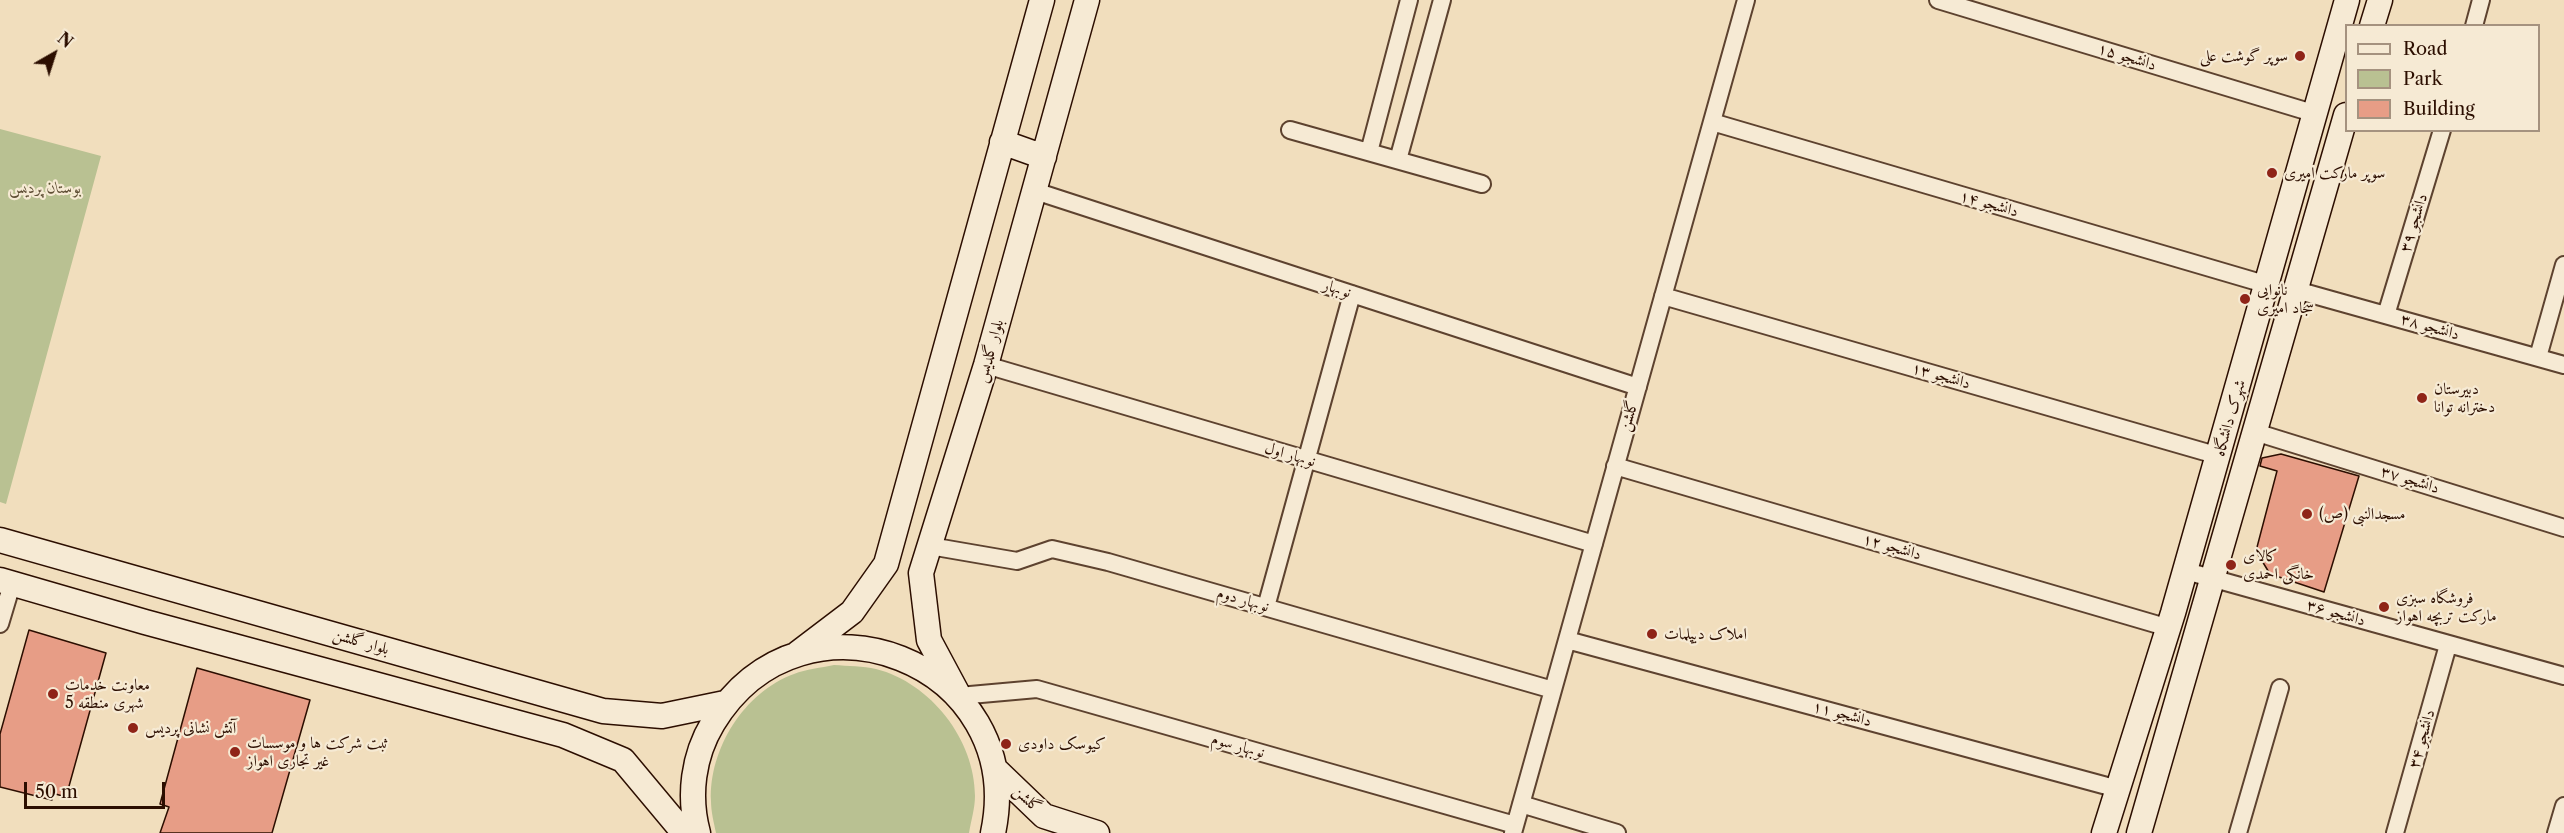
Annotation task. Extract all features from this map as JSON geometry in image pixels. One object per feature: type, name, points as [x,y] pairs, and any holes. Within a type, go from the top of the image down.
[{"type":"main road","points":[[698,833],[693,816],[694,776],[705,737],[725,703],[758,673],[798,653],[852,612],[886,564],[1042,0]]},
{"type":"main road","name":"بلوار گلدیس","points":[[958,696],[929,639],[921,573],[986,365],[1087,0]]},
{"type":"main road","name":"شهرک دانشگاه","points":[[2104,833],[2186,572],[2348,0]]},
{"type":"main road","points":[[2373,24],[2380,0]]},
{"type":"main road","name":"شهرک دانشگاه","points":[[2139,833],[2345,118]]},
{"type":"main road","points":[[1002,142],[1044,157]]},
{"type":"main road","name":"بلوار گلشن","points":[[0,540],[603,711],[662,716],[725,703]]},
{"type":"main road","points":[[6,582],[563,735],[623,760],[684,833]]},
{"type":"main road","points":[[145,622],[154,584]]},
{"type":"main road","points":[[798,653],[841,646],[885,651],[925,669],[958,696],[982,730],[995,769],[998,810],[993,833]]},
{"type":"main road","name":"گلشن","points":[[995,769],[1044,816],[1097,833]]},
{"type":"street","points":[[1369,152],[1409,0]]},
{"type":"street","points":[[1398,160],[1442,0]]},
{"type":"street","name":"گلشن","points":[[1514,829],[1746,0]]},
{"type":"street","name":"دانشجو ۱۵","points":[[1938,0],[2316,114]]},
{"type":"street","points":[[2475,24],[2481,0]]},
{"type":"street","name":"دانشجو ۱۴","points":[[1712,122],[2268,285]]},
{"type":"street","points":[[1290,130],[1482,184]]},
{"type":"street","name":"دانشجو ۳۹","points":[[2386,315],[2441,132]]},
{"type":"street","name":"نوبهار","points":[[1035,191],[1638,387]]},
{"type":"street","points":[[2538,357],[2564,265]]},
{"type":"street","name":"دانشجو ۳۸","points":[[2296,290],[2564,364]]},
{"type":"street","points":[[1266,607],[1352,294]]},
{"type":"street","name":"دانشجو ۱۳","points":[[1663,296],[2219,456]]},
{"type":"street","name":"نوبهار اول","points":[[986,365],[1594,544]]},
{"type":"street","name":"دانشجو ۳۷","points":[[2255,432],[2564,528]]},
{"type":"street","name":"دانشجو ۱۲","points":[[1615,466],[2169,628]]},
{"type":"street","name":"نوبهار دوم","points":[[930,546],[1017,561],[1052,549],[1108,562],[1552,690]]},
{"type":"street","name":"دانشجو ۳۶","points":[[2186,572],[2564,676]]},
{"type":"street","points":[[0,624],[6,582]]},
{"type":"street","name":"دانشجو ۱۱","points":[[1567,640],[2118,789]]},
{"type":"street","name":"دانشجو ۳۴","points":[[2395,833],[2448,645]]},
{"type":"street","points":[[2238,833],[2280,688]]},
{"type":"street","name":"نوبهار سوم","points":[[958,696],[1038,689],[1514,829]]},
{"type":"street","points":[[1521,804],[1617,833]]},
{"type":"street","points":[[2556,833],[2564,806]]},
{"type":"green space","name":"بوستان پردیس","points":[[0,129],[101,156],[6,504],[0,502]]},
{"type":"green space","points":[[834,665],[871,668],[896,676],[915,687],[946,717],[967,754],[973,775],[975,801],[969,833],[716,833],[711,805],[712,781],[723,743],[733,725],[745,708],[776,682],[799,672]]},
{"type":"building","name":"مسجدالنبی (ص)","points":[[2281,454],[2359,476],[2324,592],[2270,574],[2256,551],[2277,471],[2260,466],[2262,458]]},
{"type":"building","name":"معاونت خدمات شهری منطقه 5","points":[[29,630],[106,653],[66,797],[52,793],[52,800],[0,787],[0,734]]},
{"type":"building","name":"ثبت شرکت ها و موسسات غیر تجاری اهواز","points":[[197,668],[310,700],[272,833],[160,833],[169,807],[160,804]]},
{"type":"place","name":"سوپر گوشت علی","points":[[2300,56]]},
{"type":"place","name":"سوپر مارکت امیری","points":[[2272,173]]},
{"type":"place","name":"نانوایی سجاد امیری","points":[[2245,299]]},
{"type":"place","name":"دبیرستان دخترانه توانا","points":[[2422,398]]},
{"type":"place","name":"مسجدالنبی (ص)","points":[[2307,514]]},
{"type":"place","name":"کالای خانگی احمدی","points":[[2231,565]]},
{"type":"place","name":"فروشگاه سبزی مارکت تربچه اهواز","points":[[2384,607]]},
{"type":"place","name":"املاک دیپلمات","points":[[1652,634]]},
{"type":"place","name":"معاونت خدمات شهری منطقه 5","points":[[53,694]]},
{"type":"place","name":"آتش نشانی پردیس","points":[[133,728]]},
{"type":"place","name":"کیوسک داودی","points":[[1006,744]]},
{"type":"place","name":"ثبت شرکت ها و موسسات غیر تجاری اهواز","points":[[235,752]]}]
